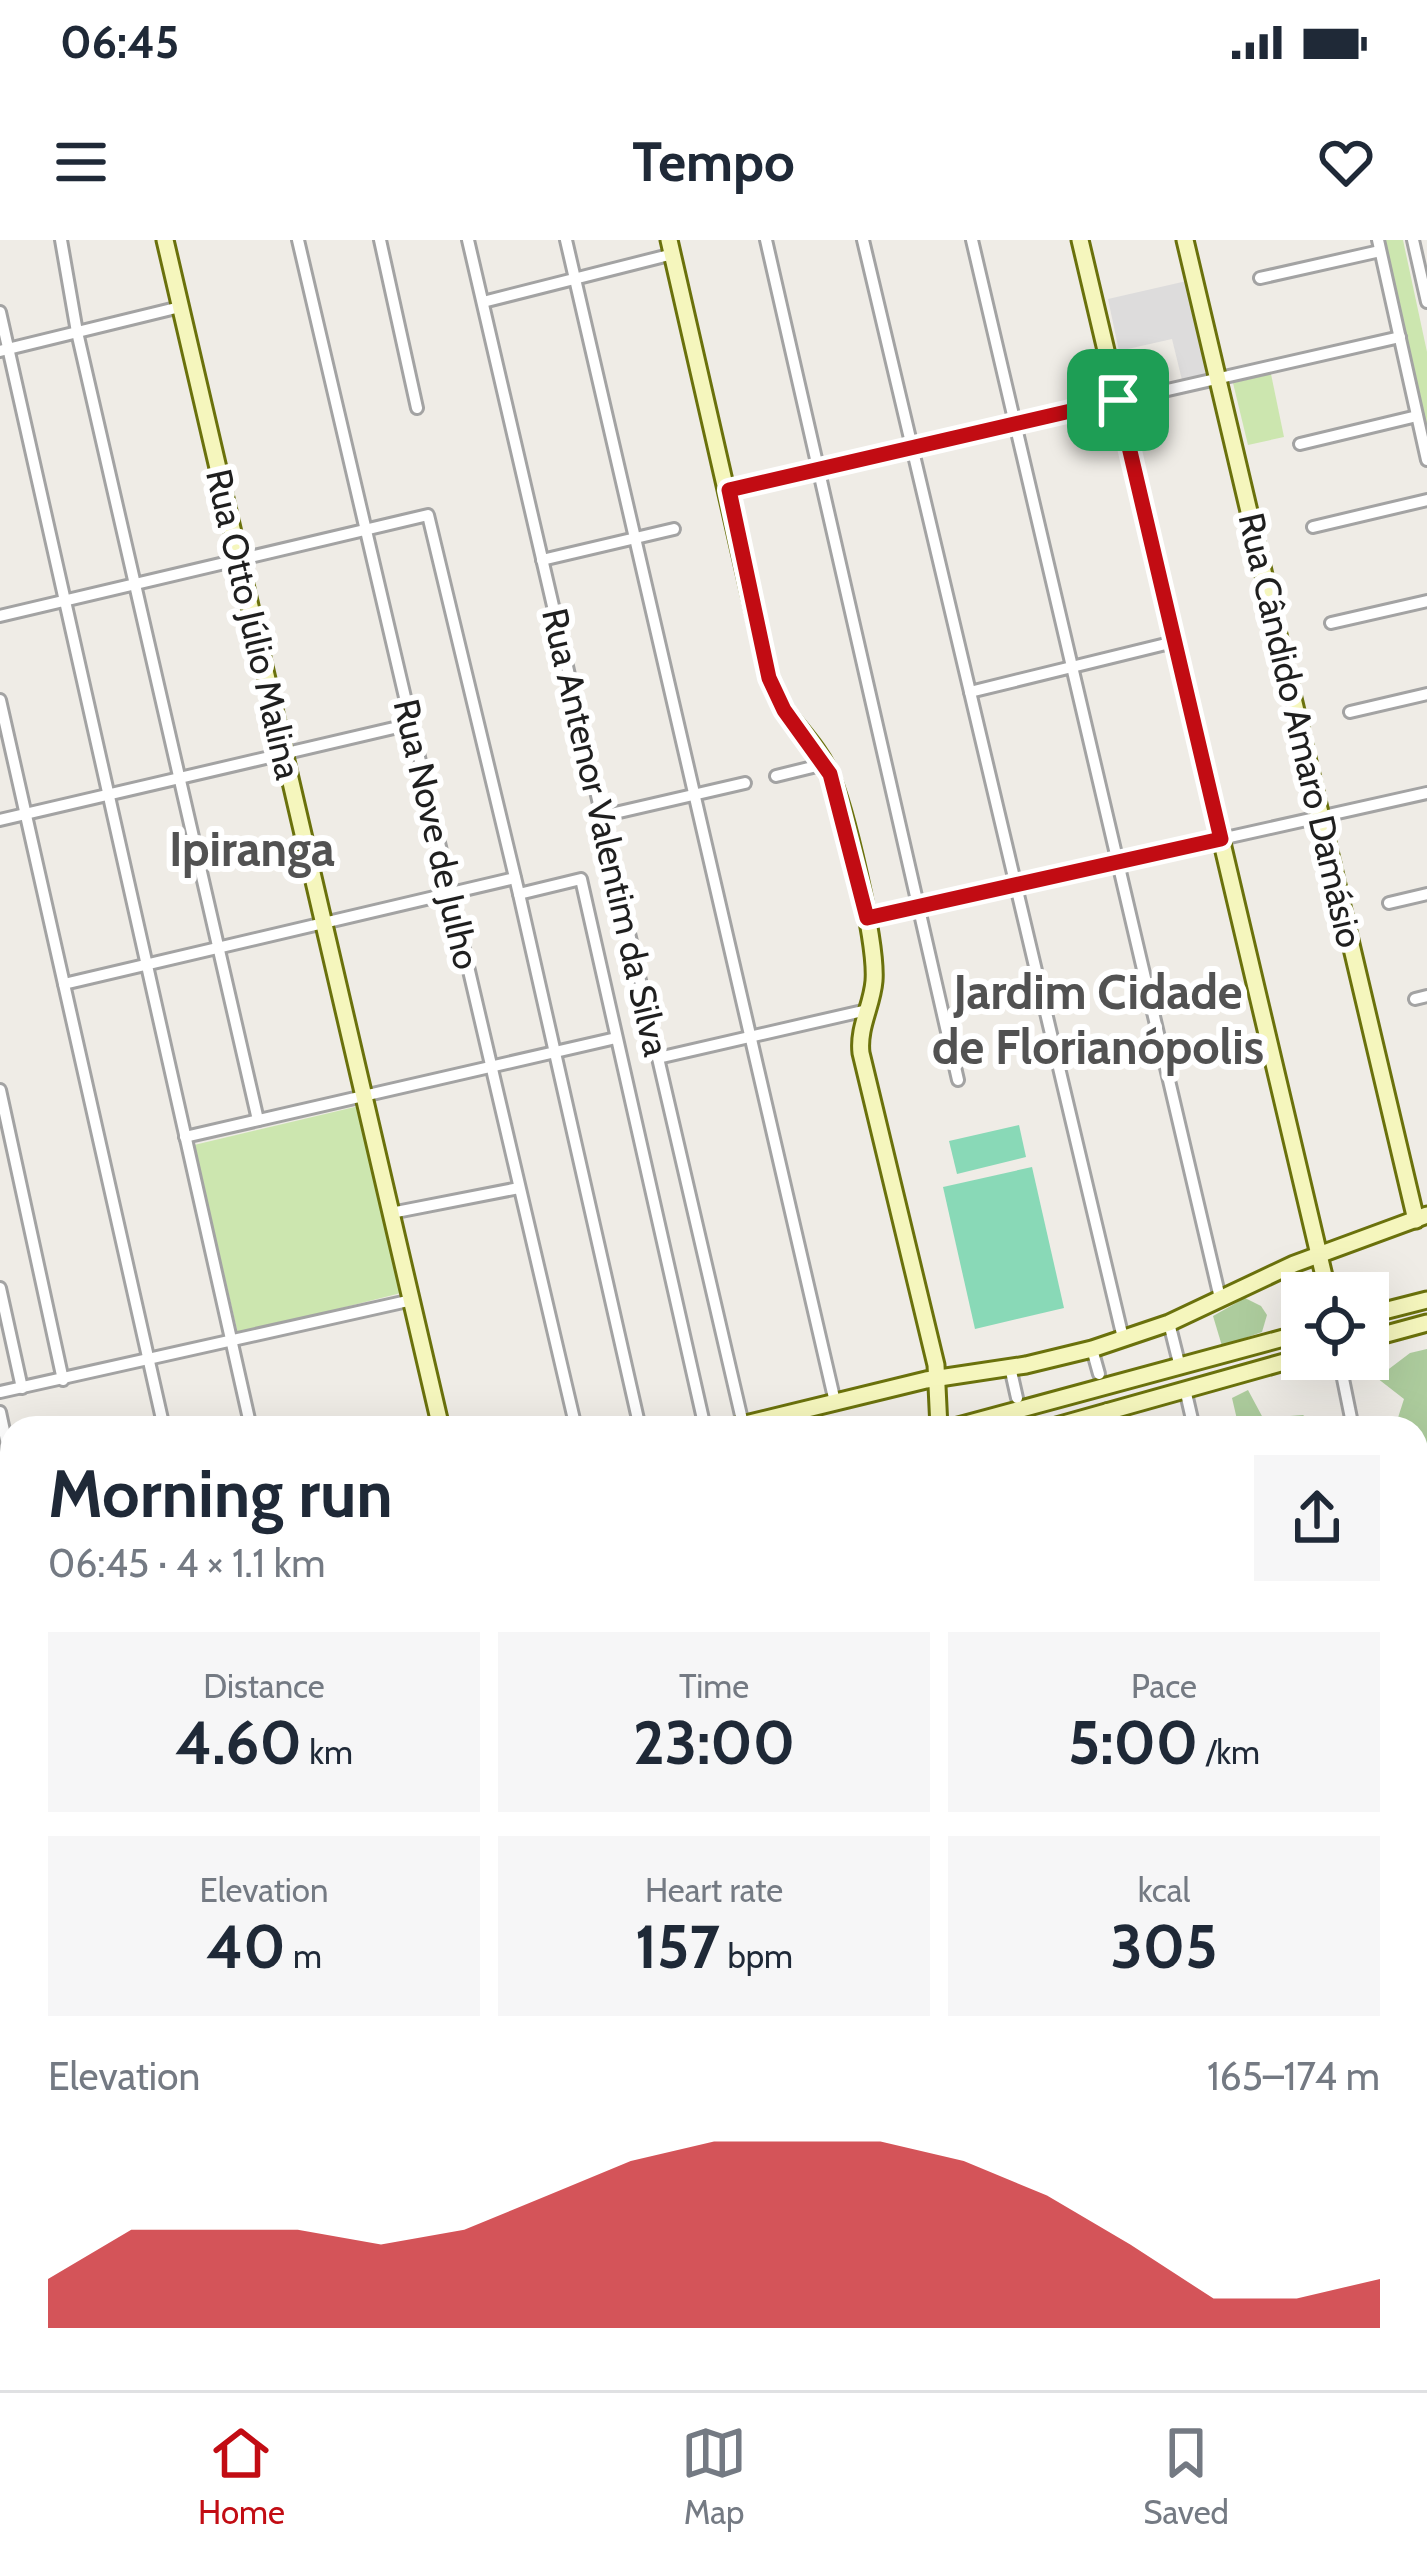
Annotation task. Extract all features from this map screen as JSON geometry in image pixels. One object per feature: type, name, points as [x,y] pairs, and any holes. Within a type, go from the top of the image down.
[{"type":"main road","name":"Rua Otto Júlio Malina","points":[[164,240],[438,1416]]},
{"type":"main road","points":[[1080,240],[1322,1272]]},
{"type":"main road","name":"Rua Cândido Amaro Damásio","points":[[1185,240],[1422,1218]]},
{"type":"main road","points":[[671,247],[772,688],[825,764],[867,918],[874,968],[861,1053],[938,1379],[939,1416]]},
{"type":"main road","points":[[778,1416],[1093,1349],[1169,1322],[1318,1255],[1422,1218]]},
{"type":"main road","points":[[1389,1310],[1427,1300]]},
{"type":"main road","points":[[1389,1333],[1427,1323]]},
{"type":"main road","points":[[995,1416],[1281,1338]]},
{"type":"main road","points":[[1084,1416],[1281,1363]]},
{"type":"main road","points":[[1058,1399],[1071,1403],[1068,1416]]},
{"type":"street","points":[[61,240],[77,332],[258,1120]]},
{"type":"street","name":"Rua Nove de Julho","points":[[298,240],[573,1416]]},
{"type":"street","points":[[380,240],[417,409]]},
{"type":"street","name":"Rua Antenor Valentim da Silva","points":[[468,240],[658,1058],[734,1416]]},
{"type":"street","points":[[566,240],[836,1402]]},
{"type":"street","points":[[766,240],[958,1080]]},
{"type":"street","points":[[863,240],[1123,1338]]},
{"type":"street","points":[[972,240],[1220,1298]]},
{"type":"street","points":[[1413,240],[1427,302]]},
{"type":"street","points":[[1260,278],[1379,245],[1427,460]]},
{"type":"street","points":[[482,302],[575,280],[671,247]]},
{"type":"street","points":[[4,350],[180,308]]},
{"type":"street","points":[[0,312],[4,350],[248,1416]]},
{"type":"street","points":[[729,490],[1400,337]]},
{"type":"street","points":[[1300,443],[1417,416]]},
{"type":"street","points":[[1312,526],[1427,500]]},
{"type":"street","points":[[0,616],[428,514],[637,1416]]},
{"type":"street","points":[[542,560],[674,529]]},
{"type":"street","points":[[1331,623],[1427,601]]},
{"type":"street","points":[[970,692],[1174,642]]},
{"type":"street","points":[[1350,712],[1427,694]]},
{"type":"street","points":[[0,700],[161,1416]]},
{"type":"street","points":[[0,820],[411,724]]},
{"type":"street","points":[[776,776],[825,764]]},
{"type":"street","points":[[602,816],[746,783]]},
{"type":"street","points":[[867,918],[1427,793]]},
{"type":"street","points":[[64,984],[515,878]]},
{"type":"street","points":[[519,894],[581,879],[702,1416]]},
{"type":"street","points":[[1389,903],[1427,894]]},
{"type":"street","points":[[658,1058],[867,1010]]},
{"type":"street","points":[[185,1137],[616,1038]]},
{"type":"street","points":[[0,1090],[62,1380]]},
{"type":"street","points":[[391,1213],[519,1188]]},
{"type":"street","points":[[0,1288],[22,1388]]},
{"type":"street","points":[[0,1392],[412,1300]]},
{"type":"street","points":[[1169,1322],[1179,1363]]},
{"type":"street","points":[[1093,1349],[1099,1374]]},
{"type":"street","points":[[1010,1367],[1017,1397]]},
{"type":"street","points":[[1343,1380],[1351,1416]]},
{"type":"street","points":[[1185,1389],[1191,1416]]},
{"type":"street","points":[[1107,1409],[1109,1416]]},
{"type":"shaded area","points":[[1191,280],[1212,373],[1182,380],[1172,339],[1119,351],[1108,299]]},
{"type":"green space","points":[[1383,240],[1403,240],[1427,352],[1427,437]]},
{"type":"green space","points":[[1271,374],[1284,437],[1248,445],[1233,383]]},
{"type":"green space","points":[[359,1106],[401,1293],[238,1334],[194,1145]]},
{"type":"green space","points":[[1019,1125],[1026,1157],[957,1174],[949,1141]]},
{"type":"green space","points":[[1032,1167],[1064,1308],[975,1329],[943,1187]]},
{"type":"green space","points":[[1245,1298],[1267,1315],[1262,1332],[1222,1346],[1213,1316]]},
{"type":"green space","points":[[1427,1349],[1427,1416],[1399,1416],[1404,1399],[1380,1380],[1389,1380],[1389,1369],[1410,1353]]},
{"type":"green space","points":[[1248,1390],[1262,1416],[1236,1416],[1232,1398]]},
{"type":"district","name":"Ipiranga","points":[[252,849]]},
{"type":"district","name":"Jardim Cidade de Florianópolis","points":[[1098,1020]]},
{"type":"route","points":[[1118,400],[1221,839],[867,918],[830,774],[784,710],[769,678],[729,490],[1118,400]]}]
